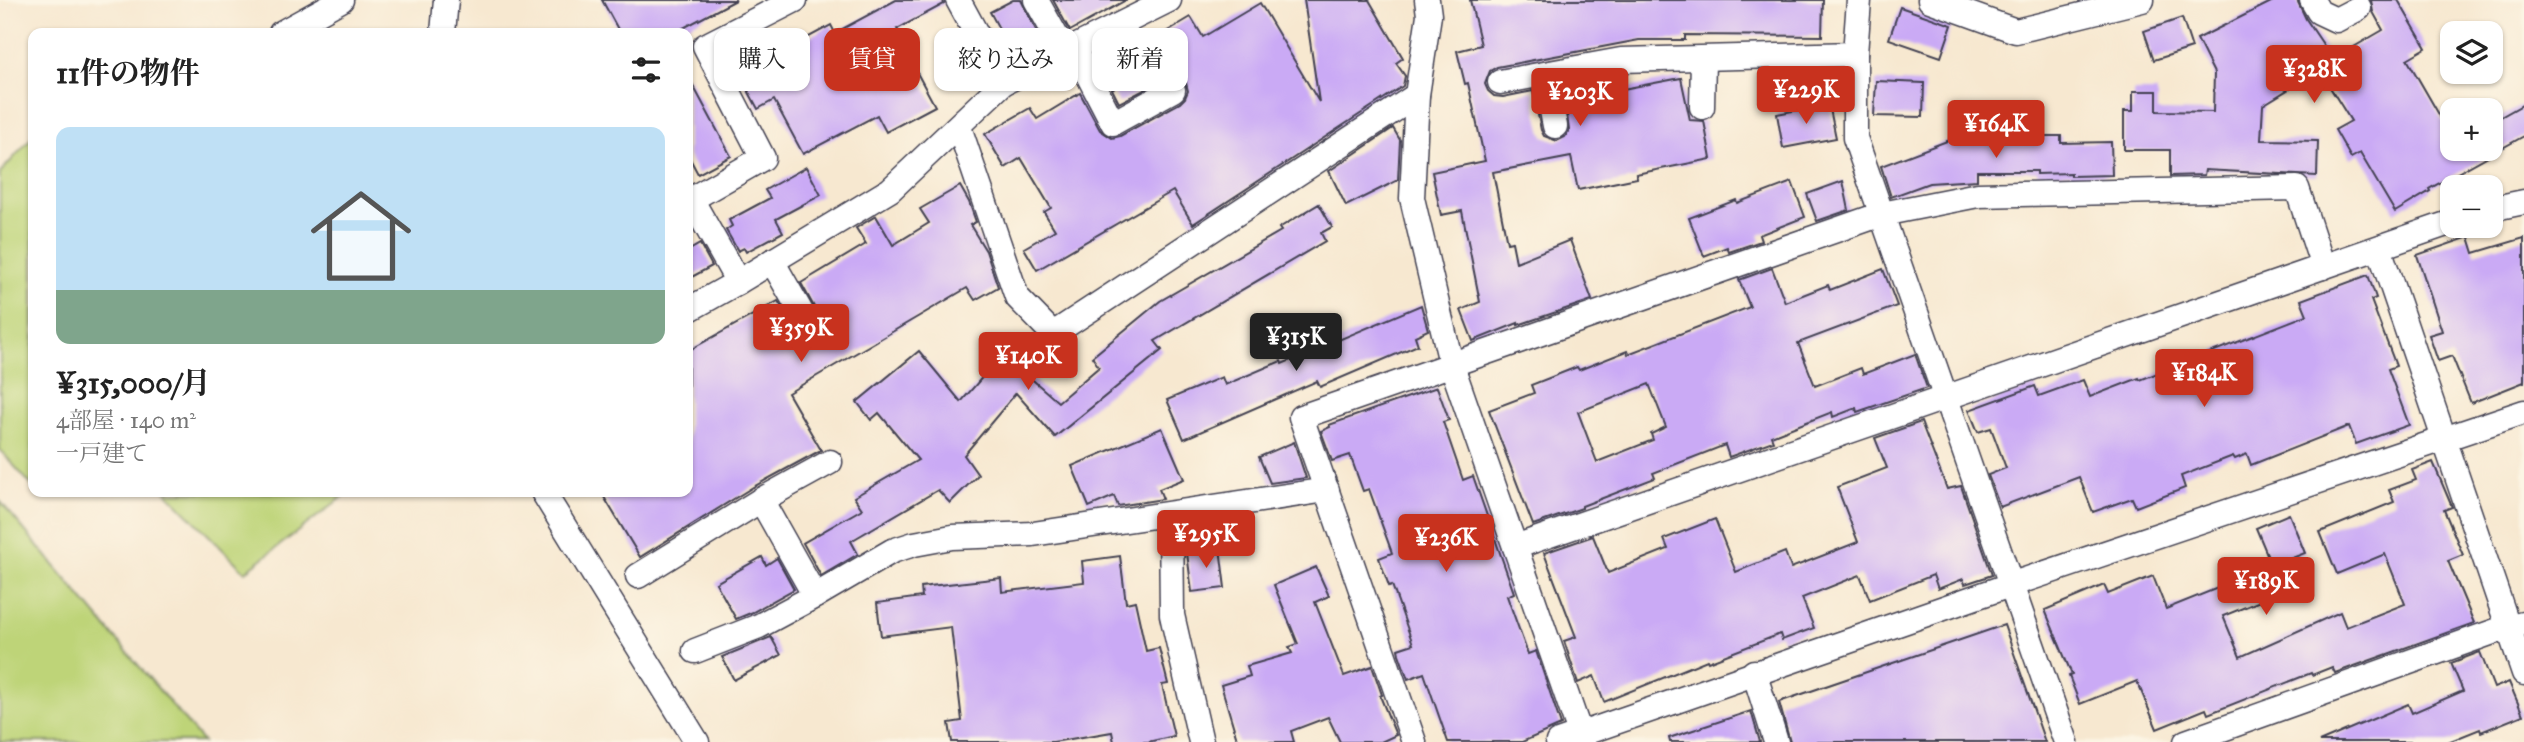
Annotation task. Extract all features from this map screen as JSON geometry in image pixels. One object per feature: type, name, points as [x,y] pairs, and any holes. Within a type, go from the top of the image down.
[{"type":"street","points":[[290,28],[341,0]]},
{"type":"street","points":[[443,28],[446,0]]},
{"type":"street","points":[[693,198],[763,158],[705,46],[795,0]]},
{"type":"street","points":[[957,0],[973,28]]},
{"type":"street","points":[[1036,0],[1055,28]]},
{"type":"street","points":[[1427,0],[1429,15],[1417,95],[1412,198],[1451,363],[1515,547],[1573,740],[1754,672],[2524,412]]},
{"type":"street","points":[[1859,0],[1855,54],[1855,138],[2066,742]]},
{"type":"street","points":[[1930,0],[2016,31],[2104,5],[2141,0]]},
{"type":"street","points":[[2312,0],[2319,12],[2336,20],[2359,8]]},
{"type":"street","points":[[1078,46],[1161,2]]},
{"type":"street","points":[[1500,82],[1621,60],[1855,54]]},
{"type":"street","points":[[1702,107],[1703,59]]},
{"type":"street","points":[[1078,64],[1092,88]]},
{"type":"street","points":[[1545,75],[1555,125]]},
{"type":"street","points":[[693,307],[890,190],[995,91]]},
{"type":"street","points":[[1094,91],[1112,123],[1171,91]]},
{"type":"street","points":[[959,127],[1017,297],[1053,334],[1417,95]]},
{"type":"street","points":[[1414,742],[1301,417],[1882,214],[1978,195],[2297,187],[2323,267]]},
{"type":"street","points":[[2503,206],[2524,202]]},
{"type":"street","points":[[693,207],[738,282]]},
{"type":"street","points":[[1515,547],[2440,226]]},
{"type":"street","points":[[2378,248],[2516,625],[2524,673]]},
{"type":"street","points":[[772,261],[805,319]]},
{"type":"street","points":[[638,576],[761,500],[830,462]]},
{"type":"street","points":[[695,651],[759,625],[816,596],[892,551],[914,544],[952,537],[1033,534],[1328,490]]},
{"type":"street","points":[[546,497],[697,742]]},
{"type":"street","points":[[761,500],[816,596]]},
{"type":"street","points":[[1171,515],[1172,615],[1201,742]]},
{"type":"street","points":[[2186,742],[2516,625]]},
{"type":"street","points":[[1754,672],[1776,742]]},
{"type":"green space","points":[[28,142],[28,481],[0,450],[0,173]]},
{"type":"green space","points":[[171,497],[342,497],[245,572]]},
{"type":"green space","points":[[0,501],[203,742],[0,742]]},
{"type":"building","points":[[602,0],[736,0],[683,28],[617,28]]},
{"type":"building","points":[[896,0],[943,0],[944,4],[899,28],[844,28]]},
{"type":"building","points":[[1013,0],[1021,0],[1035,28],[999,28],[990,12]]},
{"type":"building","points":[[1053,0],[1126,0],[1075,28],[1068,28]]},
{"type":"building","points":[[1304,0],[1369,0],[1403,58],[1396,63],[1405,76],[1403,86],[1193,224],[1173,191],[1037,270],[1024,248],[1055,230],[1044,212],[1051,208],[1021,158],[1005,168],[985,134],[1030,108],[1037,119],[1080,93],[1100,130],[1112,138],[1120,136],[1185,98],[1188,91],[1188,28],[1173,28],[1191,17],[1203,37],[1260,3],[1319,102]]},
{"type":"building","points":[[1470,0],[1823,0],[1822,36],[1685,35],[1685,40],[1639,40],[1497,67],[1490,71],[1485,84],[1494,96],[1503,97],[1533,91],[1541,130],[1544,136],[1557,141],[1565,137],[1569,130],[1565,100],[1681,78],[1690,120],[1704,121],[1711,159],[1636,174],[1637,178],[1578,190],[1571,157],[1493,172],[1507,243],[1512,242],[1516,262],[1570,240],[1592,300],[1518,323],[1473,341],[1461,310],[1480,302],[1462,211],[1441,215],[1432,172],[1485,161],[1468,83],[1465,84],[1457,51],[1481,45]]},
{"type":"building","points":[[2275,0],[2297,0],[2306,19],[2333,59],[2383,30],[2373,12],[2371,0],[2398,0],[2426,48],[2407,59],[2440,116],[2440,161],[2479,161],[2454,175],[2440,175],[2440,183],[2395,212],[2360,153],[2351,158],[2335,130],[2351,121],[2326,81],[2314,89],[2307,78],[2263,105],[2261,140],[2318,141],[2317,176],[2205,170],[2204,175],[2170,176],[2170,150],[2124,150],[2124,111],[2133,111],[2133,91],[2157,91],[2157,111],[2213,112],[2214,73],[2197,39]]},
{"type":"building","points":[[1900,7],[1952,25],[1941,57],[1889,39]]},
{"type":"building","points":[[2182,18],[2192,48],[2154,60],[2144,31]]},
{"type":"building","points":[[824,29],[824,91],[920,91],[920,78],[935,106],[886,132],[877,115],[803,154],[774,100],[758,109],[748,91],[810,91],[810,36]]},
{"type":"building","points":[[1876,81],[1924,83],[1923,117],[1874,116]]},
{"type":"building","points":[[693,85],[731,156],[698,174],[693,164]]},
{"type":"building","points":[[1113,91],[1142,91],[1119,103]]},
{"type":"building","points":[[1829,104],[1836,138],[1783,148],[1777,114]]},
{"type":"building","points":[[2524,104],[2524,136],[2503,148],[2503,116]]},
{"type":"building","points":[[1393,128],[1400,140],[1398,180],[1346,206],[1329,171]]},
{"type":"building","points":[[1976,130],[1976,140],[2061,136],[2061,143],[2111,142],[2112,175],[2071,176],[2071,173],[2037,174],[2037,171],[1977,171],[1977,180],[1929,183],[1891,197],[1881,166]]},
{"type":"building","points":[[806,167],[821,195],[776,219],[783,232],[746,252],[744,248],[738,251],[726,230],[732,226],[729,220],[770,198],[765,190]]},
{"type":"building","points":[[1843,181],[1849,210],[1817,221],[1807,194]]},
{"type":"building","points":[[1792,182],[1805,217],[1759,235],[1761,241],[1729,252],[1727,247],[1704,256],[1689,218]]},
{"type":"building","points":[[960,186],[976,222],[970,225],[986,251],[998,287],[975,300],[967,288],[788,393],[821,450],[753,487],[640,557],[604,497],[693,497],[693,348],[778,301],[797,331],[806,334],[813,332],[820,318],[801,283],[866,244],[856,228],[876,216],[893,245],[929,223],[920,209]]},
{"type":"building","points":[[1319,204],[1332,227],[1321,233],[1325,241],[1155,341],[1162,350],[1055,437],[1016,393],[964,455],[978,475],[950,503],[938,490],[851,541],[858,554],[821,576],[803,543],[862,509],[854,497],[918,460],[879,413],[871,420],[857,402],[919,351],[961,402],[992,366],[985,357],[995,347],[1058,402],[1099,367],[1092,357],[1160,301],[1281,231],[1279,228]]},
{"type":"building","points":[[2466,238],[2469,238],[2474,253],[2524,238],[2524,382],[2471,403],[2452,356],[2438,361],[2429,335],[2442,331],[2417,255]]},
{"type":"building","points":[[700,244],[712,266],[693,276],[693,248]]},
{"type":"building","points":[[1772,268],[1785,302],[1828,285],[1830,290],[1883,269],[1897,306],[1798,343],[1815,386],[1861,368],[1863,374],[1915,354],[1927,388],[1857,412],[1856,408],[1833,417],[1832,412],[1771,436],[1773,441],[1729,457],[1725,445],[1653,473],[1655,478],[1533,525],[1489,410],[1534,393],[1531,385],[1627,351],[1628,354],[1750,307],[1739,280]],"holes":[[[1649,384],[1666,427],[1651,434],[1653,440],[1597,462],[1578,412]]]},
{"type":"building","points":[[2368,275],[2376,298],[2371,300],[2396,366],[2388,369],[2409,425],[2356,444],[2349,426],[2251,465],[2247,454],[2235,459],[2233,456],[2181,476],[2185,488],[2136,507],[2132,498],[2093,512],[2079,477],[2000,507],[1988,475],[2006,468],[1991,428],[1978,432],[1969,410],[2035,386],[2039,396],[2083,380],[2090,397],[2307,315],[2301,300]]},
{"type":"building","points":[[1421,305],[1428,330],[1415,336],[1418,345],[1320,387],[1317,381],[1184,439],[1167,400],[1222,377],[1225,385],[1281,361],[1282,364]]},
{"type":"building","points":[[1437,387],[1449,420],[1443,422],[1463,480],[1473,476],[1514,593],[1507,596],[1528,654],[1536,651],[1561,725],[1522,742],[1448,742],[1424,673],[1408,679],[1399,654],[1398,649],[1413,644],[1392,585],[1389,586],[1379,558],[1392,553],[1369,489],[1363,491],[1350,455],[1332,461],[1321,431],[1330,427],[1329,425]]},
{"type":"building","points":[[1921,422],[1947,489],[1961,486],[1992,575],[1965,584],[1963,579],[1938,589],[1933,575],[1870,600],[1860,575],[1802,598],[1814,628],[1782,640],[1780,634],[1604,702],[1594,676],[1578,683],[1564,641],[1576,637],[1544,553],[1593,536],[1608,573],[1668,549],[1664,539],[1715,519],[1736,572],[1785,552],[1791,568],[1858,542],[1837,487],[1887,468],[1875,438]]},
{"type":"building","points":[[1162,428],[1184,479],[1159,489],[1163,499],[1118,506],[1114,496],[1089,507],[1072,466]]},
{"type":"building","points":[[1294,442],[1306,478],[1270,483],[1259,457]]},
{"type":"building","points":[[2433,462],[2452,507],[2444,510],[2463,555],[2448,561],[2474,623],[2335,673],[2332,667],[2312,675],[2311,673],[2208,714],[2206,709],[2157,729],[2137,681],[2080,704],[2069,676],[2072,675],[2045,610],[2104,585],[2108,594],[2153,576],[2166,609],[2223,586],[2220,578],[2266,558],[2280,593],[2223,616],[2240,657],[2340,612],[2346,627],[2405,604],[2385,554],[2337,574],[2320,532],[2394,502],[2389,490],[2416,480],[2412,470]]},
{"type":"building","points":[[2289,514],[2305,553],[2272,566],[2256,528]]},
{"type":"building","points":[[1220,548],[1225,588],[1192,592],[1187,553]]},
{"type":"building","points":[[1120,556],[1126,603],[1135,601],[1146,651],[1159,648],[1168,684],[1162,685],[1174,736],[1148,742],[1114,742],[1112,732],[1053,742],[952,742],[949,723],[962,721],[951,627],[881,636],[877,603],[922,597],[921,587],[1001,578],[1002,592],[1084,582],[1082,561]]},
{"type":"building","points":[[762,557],[766,565],[777,558],[794,589],[736,619],[716,583]]},
{"type":"building","points":[[1316,567],[1329,596],[1315,602],[1344,676],[1372,666],[1382,695],[1380,696],[1396,735],[1381,742],[1340,742],[1328,717],[1291,731],[1294,742],[1238,742],[1221,685],[1250,676],[1247,666],[1292,653],[1289,647],[1298,644],[1274,585]]},
{"type":"building","points":[[2004,625],[2045,742],[1790,742],[1779,702]]},
{"type":"building","points":[[771,637],[781,655],[734,680],[722,657]]},
{"type":"building","points":[[2480,652],[2494,688],[2509,682],[2523,715],[2448,742],[2319,742],[2408,704],[2412,713],[2463,691],[2451,663]]},
{"type":"building","points":[[1751,711],[1760,742],[1670,742],[1669,738]]}]
